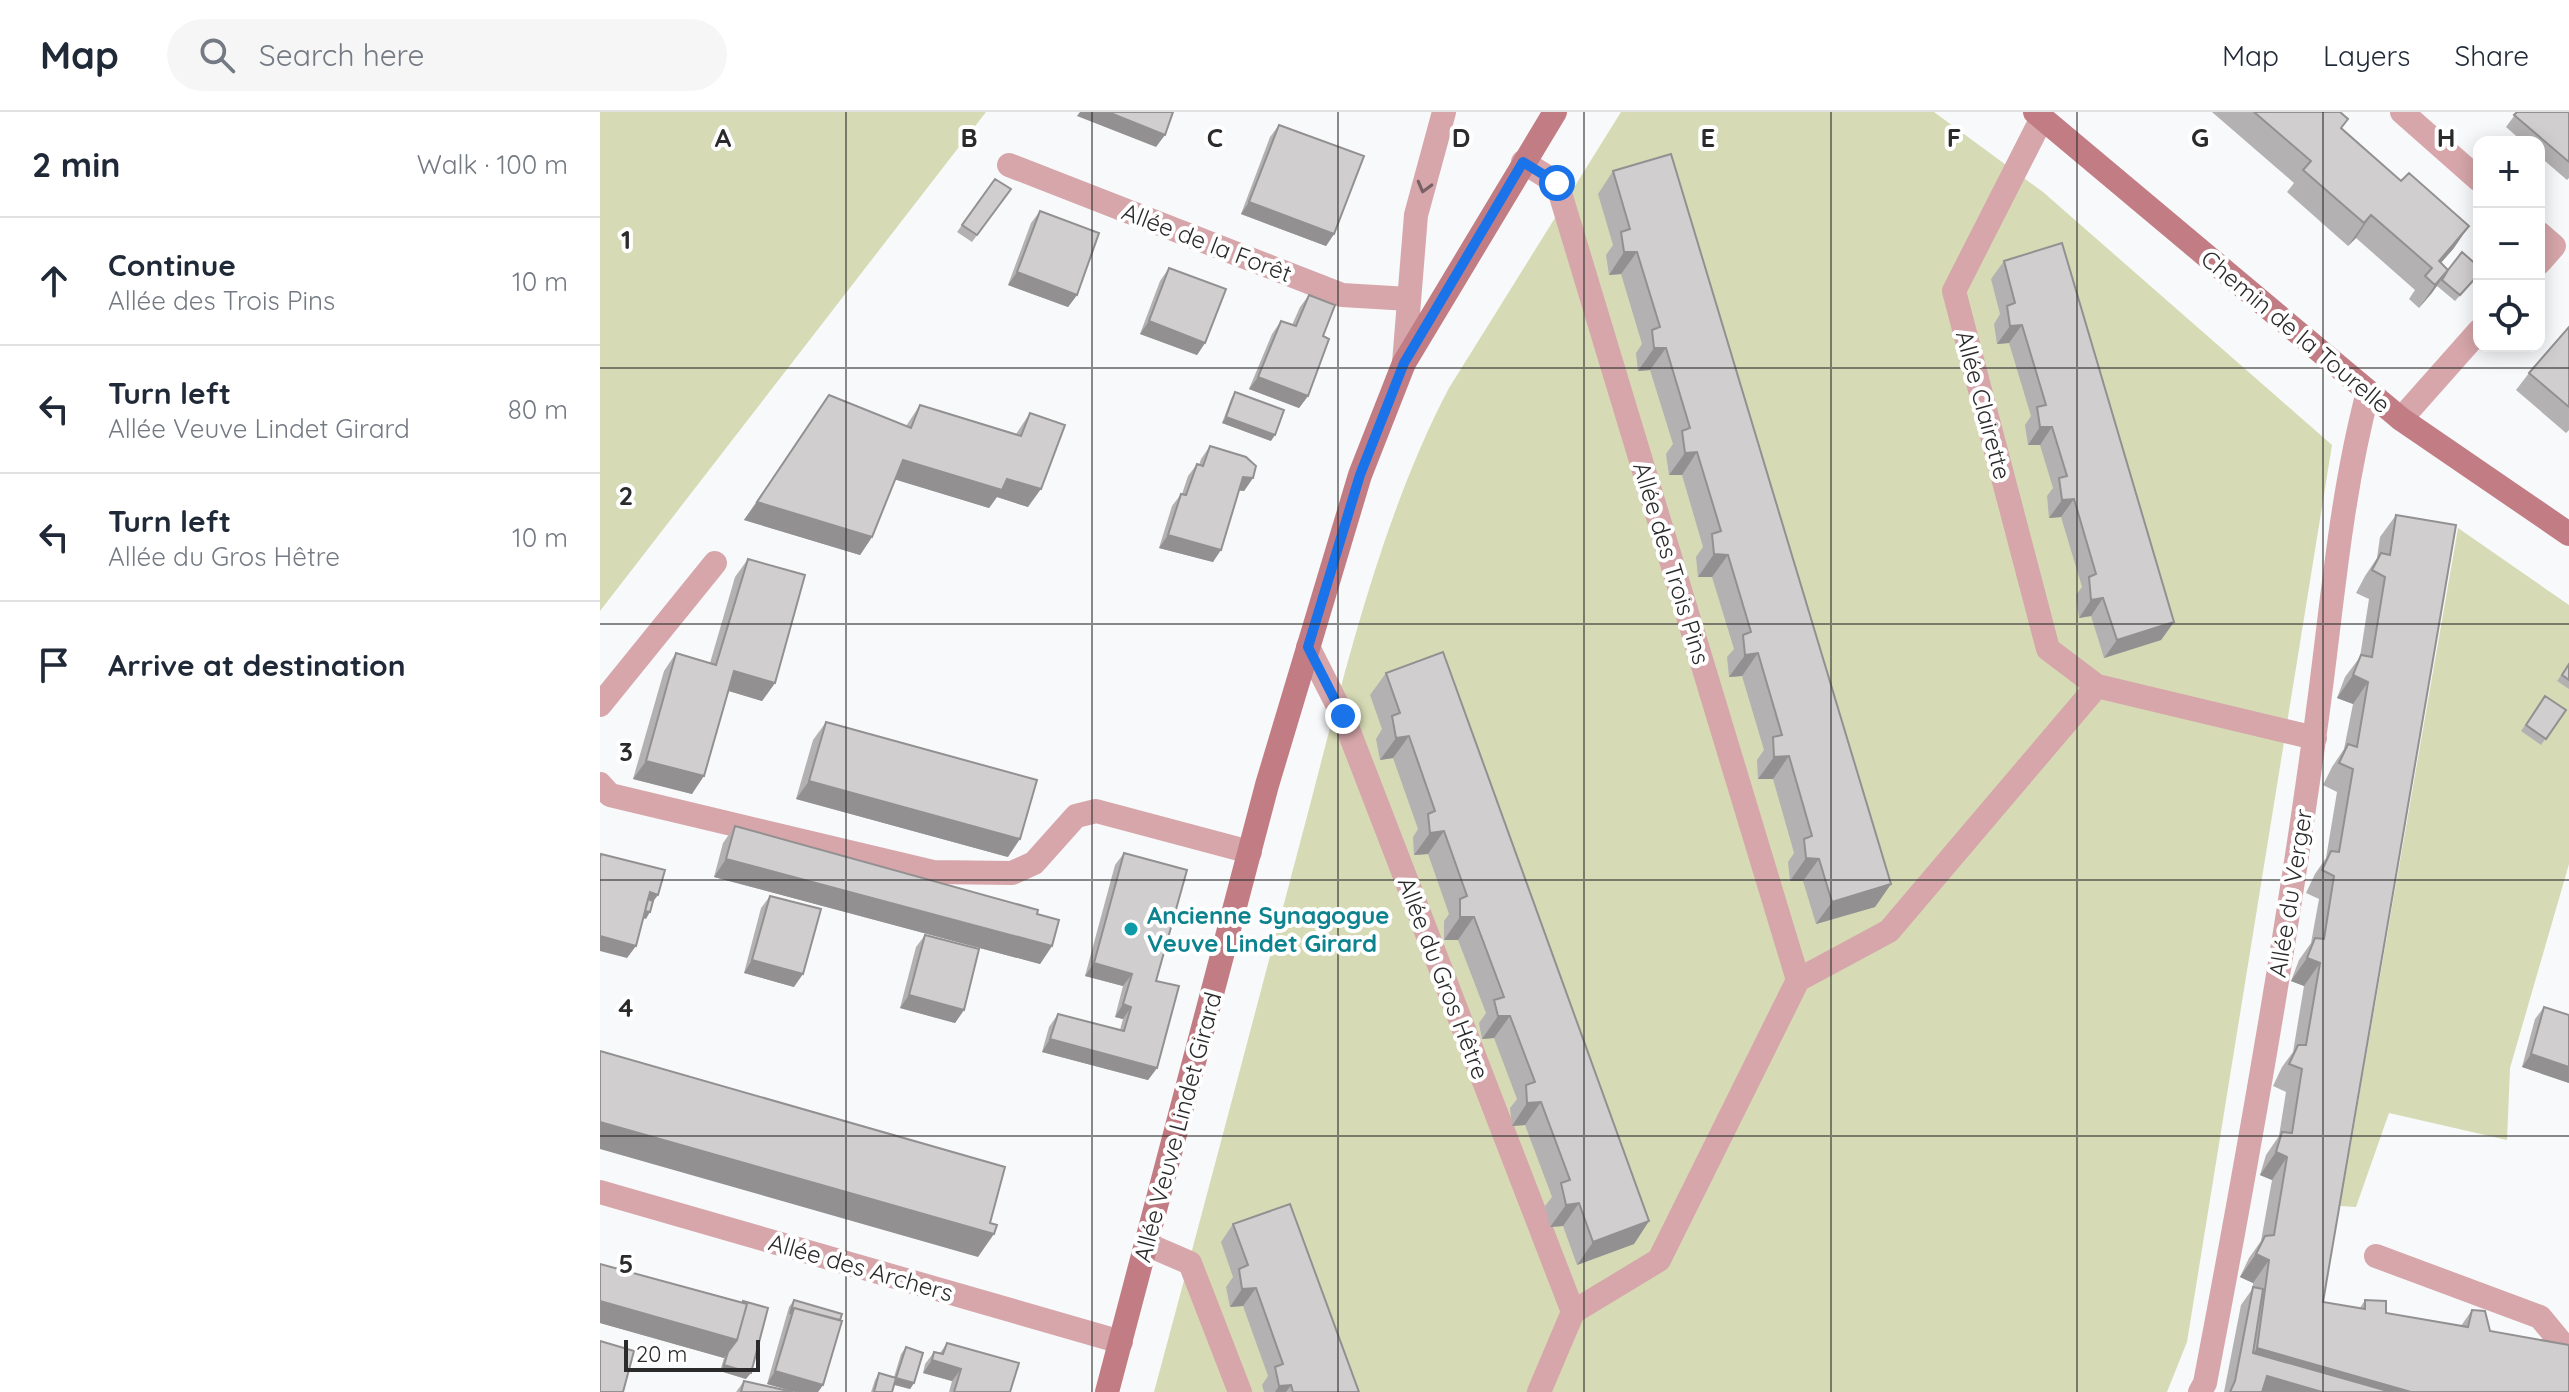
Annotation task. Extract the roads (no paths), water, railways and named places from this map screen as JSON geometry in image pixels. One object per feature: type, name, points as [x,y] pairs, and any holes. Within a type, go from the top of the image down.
[{"type":"street","points":[[1404,363],[1416,215],[1444,112]]},
{"type":"street","name":"Allée Veuve Lindet Girard","points":[[1107,1392],[1250,852],[1360,475],[1404,363],[1555,112]]},
{"type":"street","points":[[2402,112],[2473,175]]},
{"type":"street","name":"Chemin de la Tourelle","points":[[2038,115],[2401,419],[2569,534]]},
{"type":"street","name":"Allée Clairette","points":[[2038,115],[1954,291],[2048,649],[2097,686]]},
{"type":"street","name":"Allée des Trois Pins","points":[[1523,162],[1557,183],[1798,980]]},
{"type":"street","name":"Allée de la Forêt","points":[[1009,165],[1342,295],[1409,299]]},
{"type":"street","points":[[2545,238],[2554,246],[2545,256]]},
{"type":"street","points":[[2401,419],[2473,338]]},
{"type":"street","name":"Allée du Verger","points":[[2200,1392],[2205,1383],[2255,1121],[2315,738],[2347,479],[2368,392]]},
{"type":"street","points":[[600,705],[715,563]]},
{"type":"street","name":"Allée du Gros Hêtre","points":[[1308,647],[1343,716],[1573,1312]]},
{"type":"street","points":[[1539,1392],[1573,1312],[1659,1260],[1798,980],[1889,931],[2097,686],[2315,738]]},
{"type":"street","points":[[600,784],[610,795],[933,872],[1012,873],[1034,863],[1076,816],[1096,811],[1250,852]]},
{"type":"street","name":"Allée des Archers","points":[[600,1192],[1121,1342]]},
{"type":"street","points":[[1146,1244],[1190,1263],[1240,1392]]},
{"type":"street","points":[[2376,1256],[2540,1317],[2569,1352]]},
{"type":"place","name":"Ancienne Synagogue Veuve Lindet Girard","points":[[1131,929]]}]
